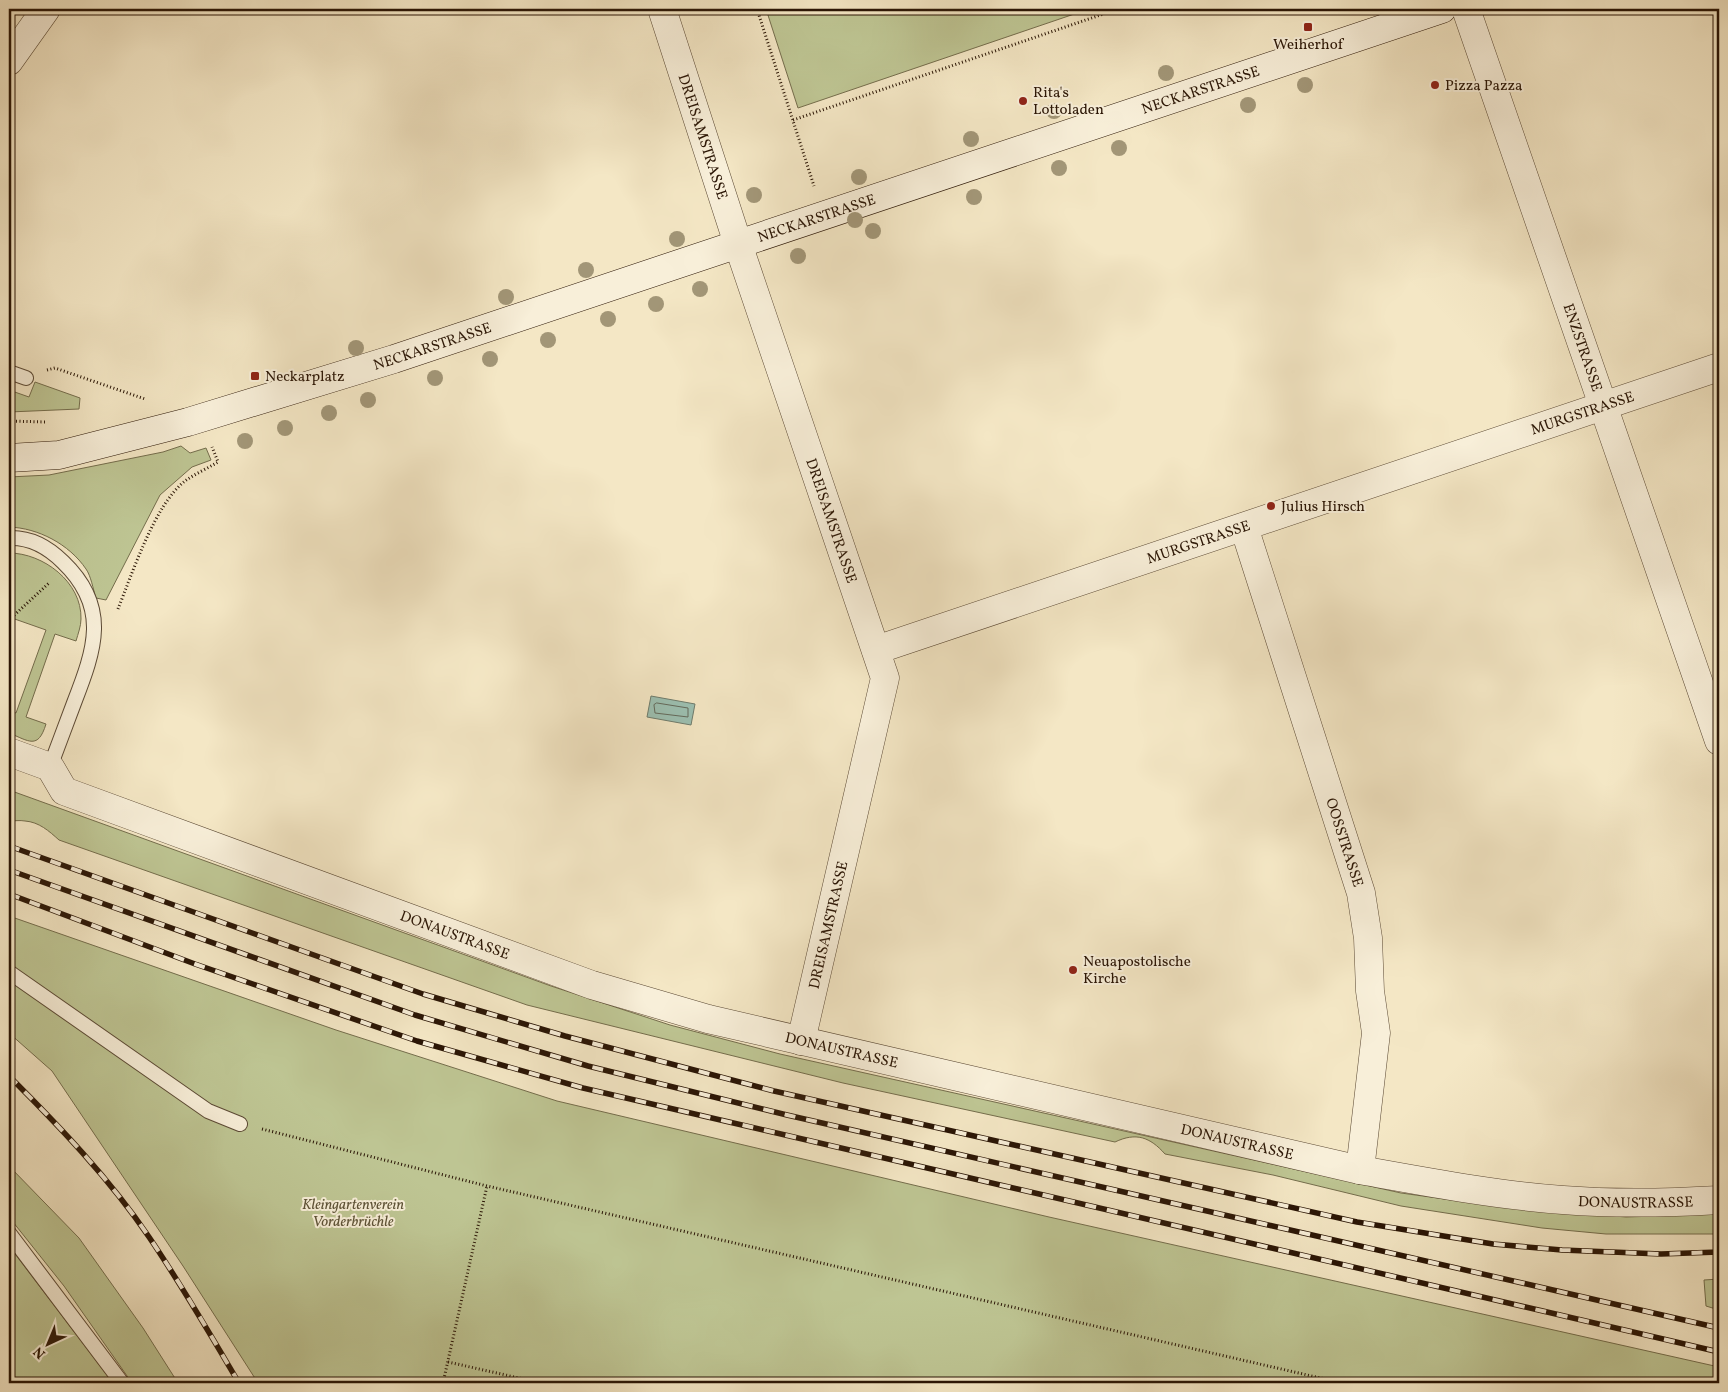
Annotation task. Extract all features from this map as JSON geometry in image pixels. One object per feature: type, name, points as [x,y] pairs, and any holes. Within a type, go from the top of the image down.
[{"type":"street","points":[[9,61],[46,9]]},
{"type":"street","name":"DREISAMSTRASSE","points":[[662,9],[738,244],[885,678],[801,1042]]},
{"type":"street","name":"NECKARSTRASSE","points":[[9,458],[59,454],[188,422],[403,356],[1442,9]]},
{"type":"street","name":"ENZSTRASSE","points":[[1466,9],[1719,741]]},
{"type":"street","name":"MURGSTRASSE","points":[[876,650],[1719,367]]},
{"type":"street","name":"OOSSTRASSE","points":[[1244,527],[1361,893],[1368,938],[1370,991],[1376,1033],[1360,1170]]},
{"type":"street","points":[[9,752],[50,767]]},
{"type":"street","name":"DONAUSTRASSE","points":[[50,767],[64,791],[573,978],[708,1019],[1360,1170],[1440,1184],[1563,1200],[1614,1203],[1719,1200]]},
{"type":"lane","points":[[9,372],[26,378]]},
{"type":"lane","points":[[9,538],[33,541],[50,550],[79,580],[94,616],[91,660],[50,767]]},
{"type":"lane","points":[[9,972],[208,1111],[240,1124]]},
{"type":"lane","points":[[9,1233],[42,1274],[122,1383]]},
{"type":"path","points":[[757,9],[824,216]]},
{"type":"path","points":[[793,120],[1118,9]]},
{"type":"path","points":[[26,378],[55,368],[151,401]]},
{"type":"path","points":[[94,616],[117,613],[156,520],[170,497],[184,482],[218,462],[209,442],[188,422]]},
{"type":"path","points":[[9,620],[67,566]]},
{"type":"path","points":[[240,1124],[487,1186],[1342,1383]]},
{"type":"path","points":[[443,1383],[487,1186]]},
{"type":"path","points":[[448,1362],[541,1383]]},
{"type":"green space","points":[[766,9],[1089,9],[798,108]]},
{"type":"green space","points":[[35,382],[80,398],[79,409],[9,412],[9,390],[29,397]]},
{"type":"green space","points":[[181,446],[190,453],[206,448],[211,460],[192,467],[160,495],[106,600],[96,598],[86,569],[62,545],[31,530],[9,527],[9,477],[49,475],[163,452]]},
{"type":"green space","points":[[9,553],[35,558],[58,572],[68,582],[80,606],[81,622],[76,641],[55,634],[26,717],[46,724],[40,738],[32,741],[27,741],[9,733],[9,711],[16,713],[46,630],[9,617]]},
{"type":"green space","points":[[9,790],[551,986],[670,1025],[780,1054],[1401,1193],[1488,1205],[1626,1217],[1719,1214],[1719,1234],[1606,1234],[1542,1228],[1401,1206],[1273,1175],[1165,1154],[1154,1144],[1142,1138],[1130,1137],[1115,1142],[843,1083],[527,1005],[59,840],[48,830],[35,823],[9,821]]},
{"type":"green space","name":"Kleingartenverein Vorderbrüchle","points":[[9,916],[336,1030],[557,1101],[1049,1217],[1719,1367],[1719,1383],[258,1383],[183,1266],[52,1071],[9,1033]]},
{"type":"green space","points":[[9,1166],[79,1238],[143,1328],[178,1383],[132,1383],[64,1286],[9,1217]]},
{"type":"green space","points":[[9,1246],[113,1383],[9,1383]]},
{"type":"green space","points":[[1719,1279],[1719,1310],[1706,1306],[1704,1280]]},
{"type":"water","points":[[651,696],[695,704],[691,725],[647,717]]},
{"type":"railway","points":[[9,846],[423,994],[565,1036],[774,1091],[1357,1222],[1493,1244],[1562,1250],[1661,1254],[1719,1252]]},
{"type":"railway","points":[[9,870],[415,1015],[588,1066],[787,1115],[1719,1328]]},
{"type":"railway","points":[[9,894],[195,964],[417,1041],[583,1088],[1719,1352]]},
{"type":"railway","points":[[9,1076],[83,1153],[134,1215],[195,1309],[239,1383]]},
{"type":"place","name":"Weiherhof","points":[[1308,27]]},
{"type":"place","name":"Pizza Pazza","points":[[1435,85]]},
{"type":"place","name":"Rita's Lottoladen","points":[[1023,101]]},
{"type":"place","name":"Neckarplatz","points":[[255,376]]},
{"type":"place","name":"Julius Hirsch","points":[[1271,506]]},
{"type":"place","name":"Neuapostolische Kirche","points":[[1073,970]]}]
